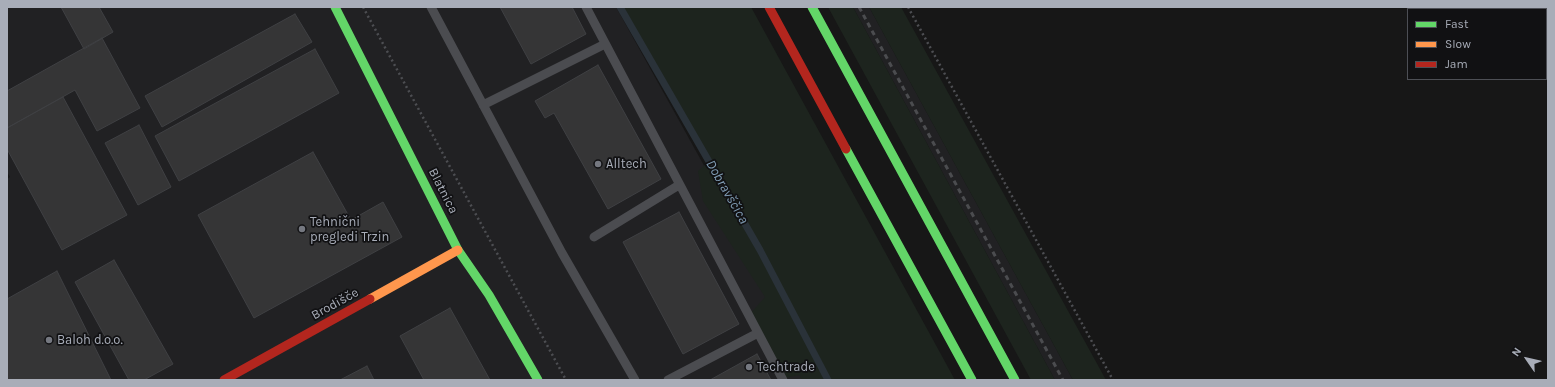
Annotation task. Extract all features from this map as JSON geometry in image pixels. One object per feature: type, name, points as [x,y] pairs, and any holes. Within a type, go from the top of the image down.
[{"type":"main road","name":"Blatnica","points":[[335,7],[458,250],[489,295],[538,380]]},
{"type":"main road","points":[[769,7],[972,380]]},
{"type":"main road","points":[[812,7],[1015,380]]},
{"type":"main road","name":"Brodišče","points":[[224,380],[458,250]]},
{"type":"lane","points":[[431,7],[562,254],[635,380]]},
{"type":"lane","points":[[586,7],[783,380]]},
{"type":"lane","points":[[483,105],[605,44]]},
{"type":"lane","points":[[594,237],[680,185]]},
{"type":"lane","points":[[668,380],[758,333]]},
{"type":"path","points":[[363,7],[566,380]]},
{"type":"path","points":[[908,7],[1113,380]]},
{"type":"shaded area","points":[[7,7],[616,7],[823,380],[7,380],[7,179],[10,177],[7,172]]},
{"type":"shaded area","points":[[620,7],[751,7],[955,380],[802,380],[799,375],[785,378],[750,314],[765,297],[703,201],[698,171],[708,162]]},
{"type":"shaded area","points":[[828,7],[853,7],[1055,380],[1031,380]]},
{"type":"shaded area","points":[[853,7],[869,7],[1073,380],[1055,380]]},
{"type":"shaded area","points":[[869,7],[901,7],[1106,380],[1073,380]]},
{"type":"building","points":[[61,7],[99,7],[113,32],[84,49]]},
{"type":"building","points":[[500,7],[572,7],[586,34],[531,64]]},
{"type":"building","points":[[295,14],[312,42],[162,127],[145,96]]},
{"type":"building","points":[[102,38],[140,108],[97,131],[75,90],[7,128],[7,91]]},
{"type":"building","points":[[315,49],[339,93],[179,181],[155,136]]},
{"type":"building","points":[[598,65],[661,179],[608,209],[554,113],[545,118],[535,101]]},
{"type":"building","points":[[63,97],[127,215],[62,250],[7,149],[7,128]]},
{"type":"building","points":[[139,125],[171,187],[138,205],[105,143]]},
{"type":"building","name":"Tehnični pregledi Trzin","points":[[313,152],[351,220],[383,202],[402,237],[254,318],[198,215]]},
{"type":"building","points":[[679,212],[739,324],[683,354],[623,242]]},
{"type":"building","points":[[114,260],[173,364],[144,380],[129,380],[75,282]]},
{"type":"building","name":"Baloh d.o.o.","points":[[57,271],[111,380],[7,380],[7,299]]},
{"type":"building","points":[[450,308],[490,380],[424,380],[400,336]]},
{"type":"building","name":"Techtrade","points":[[757,354],[771,380],[710,380]]},
{"type":"building","points":[[367,366],[374,380],[340,380]]},
{"type":"waterway","name":"Dobravščica","points":[[620,7],[760,250],[828,380]]},
{"type":"railway","points":[[859,7],[1063,380]]},
{"type":"traffic: fast","points":[[335,7],[458,250],[489,295],[538,380]]},
{"type":"traffic: fast","points":[[812,7],[1015,380]]},
{"type":"traffic: fast","points":[[846,149],[972,380]]},
{"type":"traffic: slow","points":[[370,299],[458,250]]},
{"type":"traffic: jam","points":[[769,7],[846,149]]},
{"type":"traffic: jam","points":[[224,380],[370,299]]},
{"type":"place","name":"Alltech","points":[[598,164]]},
{"type":"place","name":"Tehnični pregledi Trzin","points":[[302,229]]},
{"type":"place","name":"Baloh d.o.o.","points":[[49,340]]},
{"type":"place","name":"Techtrade","points":[[749,367]]}]
